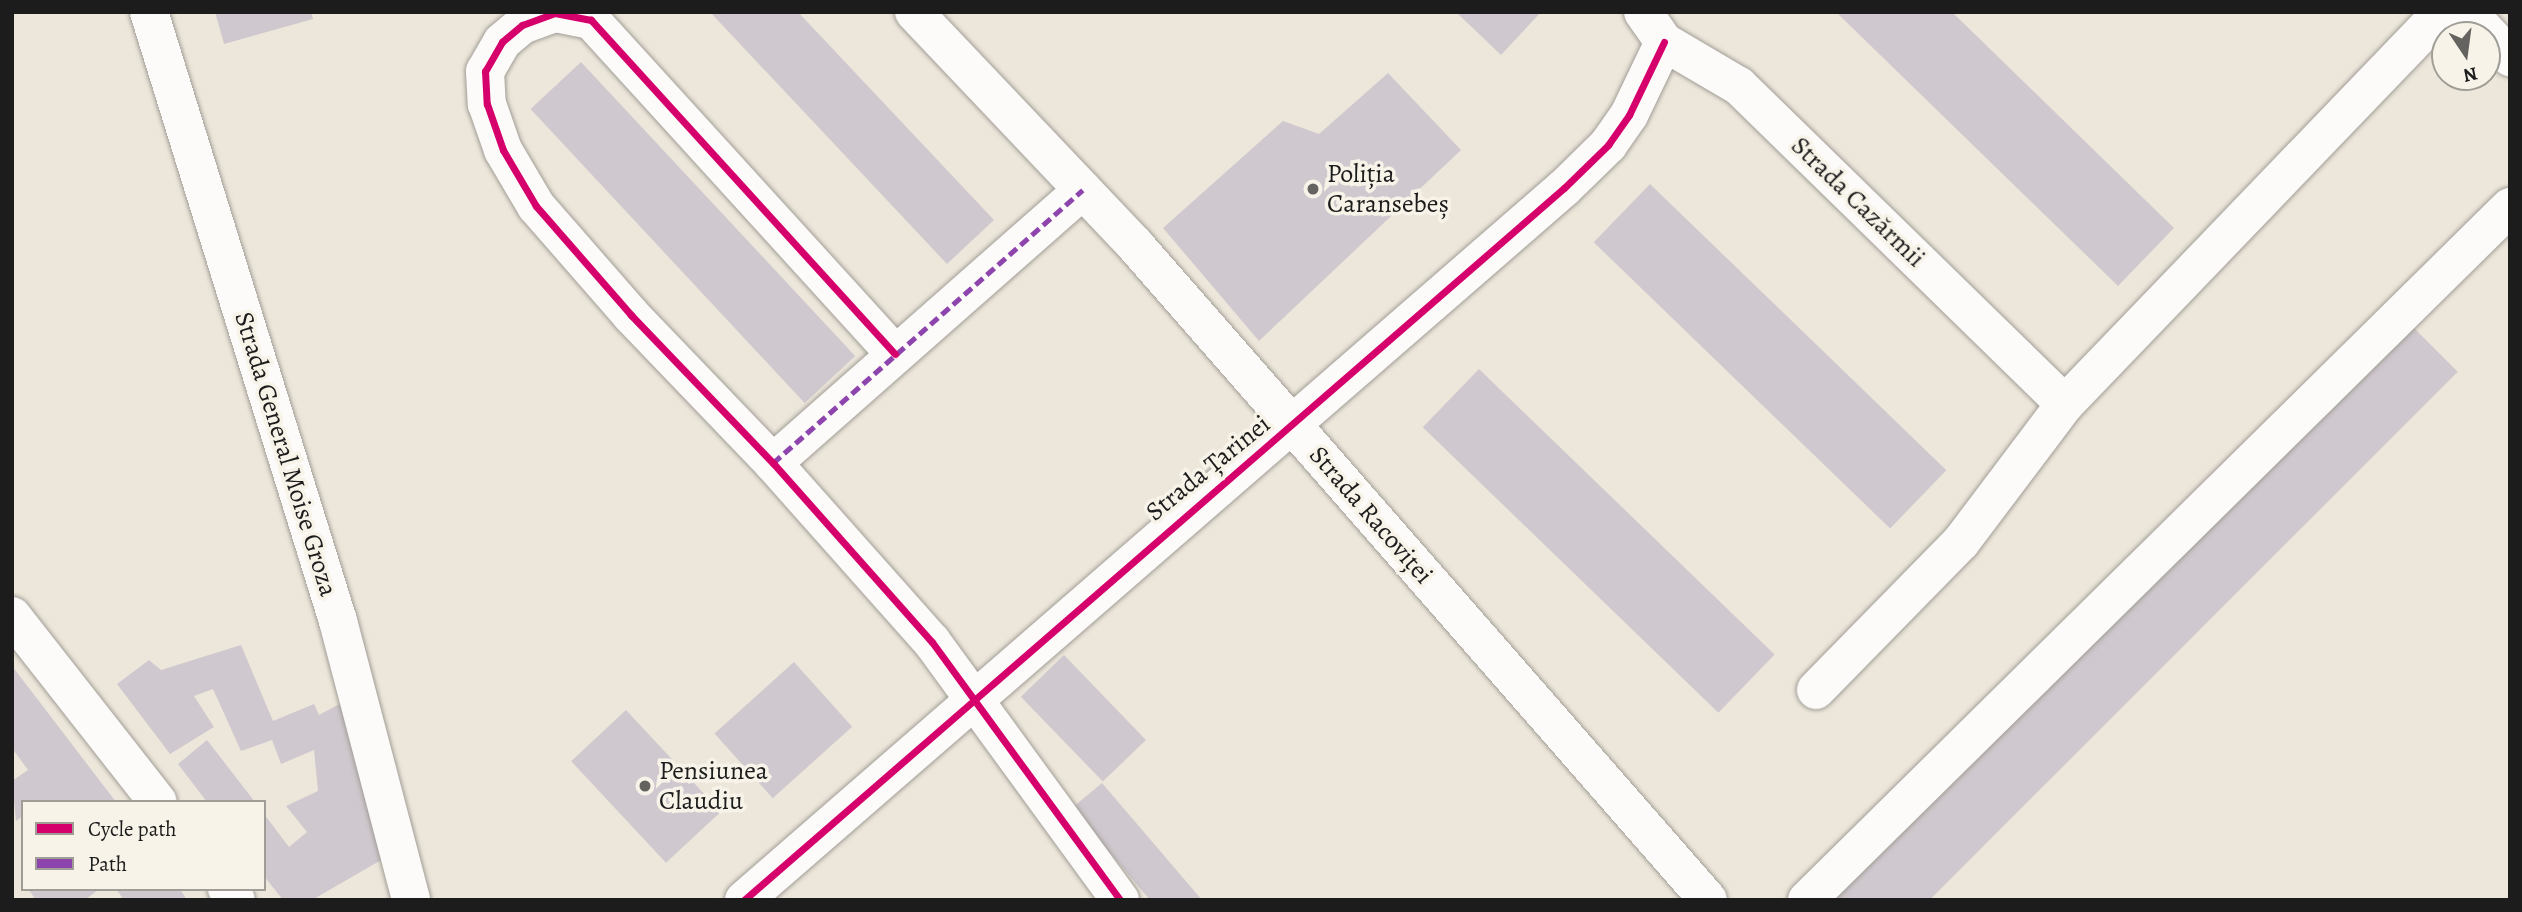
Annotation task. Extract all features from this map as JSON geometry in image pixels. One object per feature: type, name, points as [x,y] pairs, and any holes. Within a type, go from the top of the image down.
[{"type":"street","name":"Strada General Moise Groza","points":[[149,12],[338,621],[411,900]]},
{"type":"street","name":"Strada Racoviței","points":[[914,12],[1083,190],[1294,425],[1708,900]]},
{"type":"street","points":[[1816,690],[1961,542],[2065,404],[2442,12]]},
{"type":"street","points":[[2468,12],[2510,57]]},
{"type":"street","points":[[895,354],[591,20],[555,13],[522,25],[502,42],[485,71],[487,104],[503,150],[536,206],[631,315],[773,463],[932,642],[1121,900]]},
{"type":"street","name":"Strada Cazărmii","points":[[1654,27],[1739,86],[2065,404]]},
{"type":"street","name":"Strada Țarinei","points":[[744,900],[977,701],[1148,545],[1294,425],[1608,145],[1629,115],[1654,27]]},
{"type":"street","points":[[773,463],[1083,190]]},
{"type":"street","points":[[1807,900],[2510,207]]},
{"type":"street","points":[[12,616],[156,800]]},
{"type":"building","points":[[215,12],[311,12],[313,19],[224,44]]},
{"type":"building","points":[[710,12],[798,12],[994,220],[947,264]]},
{"type":"building","points":[[1456,12],[1541,12],[1501,55]]},
{"type":"building","points":[[1836,12],[1952,12],[2174,228],[2118,286]]},
{"type":"building","points":[[581,62],[855,356],[805,403],[531,109]]},
{"type":"building","name":"Poliția Caransebeș","points":[[1388,73],[1461,150],[1259,341],[1163,228],[1283,121],[1319,134]]},
{"type":"building","points":[[1650,184],[1946,470],[1890,528],[1594,242]]},
{"type":"building","points":[[2409,323],[2458,372],[1930,900],[1832,900]]},
{"type":"building","points":[[1479,369],[1775,655],[1718,713],[1423,427]]},
{"type":"building","points":[[241,645],[273,721],[314,704],[319,715],[345,701],[395,852],[312,900],[283,900],[266,879],[266,817],[289,847],[307,832],[286,806],[318,791],[314,750],[281,764],[272,740],[241,751],[213,689],[194,696],[214,727],[170,754],[117,684],[149,660],[161,670]]},
{"type":"building","points":[[1064,655],[1146,740],[1103,782],[1021,697]]},
{"type":"building","points":[[794,662],[852,727],[773,798],[714,734]]},
{"type":"building","points":[[12,666],[114,800],[21,800],[21,817],[16,821],[12,781],[28,770],[12,748]]},
{"type":"building","name":"Pensiunea Claudiu","points":[[626,710],[721,812],[666,863],[571,761]]},
{"type":"building","points":[[207,740],[253,800],[205,800],[178,764]]},
{"type":"building","points":[[1102,783],[1202,900],[1150,900],[1072,808]]},
{"type":"building","points":[[29,891],[96,891],[85,900],[36,900]]},
{"type":"building","points":[[117,891],[181,891],[187,900],[124,900]]},
{"type":"marked path","points":[[773,463],[1083,190]]},
{"type":"cycle path","points":[[895,354],[591,20],[555,13],[522,25],[502,42],[485,71],[487,104],[503,150],[536,206],[631,315],[773,463],[932,642],[1120,900]]},
{"type":"cycle path","points":[[744,900],[1564,188],[1608,145],[1629,115],[1664,42]]},
{"type":"place","name":"Poliția Caransebeș","points":[[1313,189]]},
{"type":"place","name":"Pensiunea Claudiu","points":[[645,786]]}]
